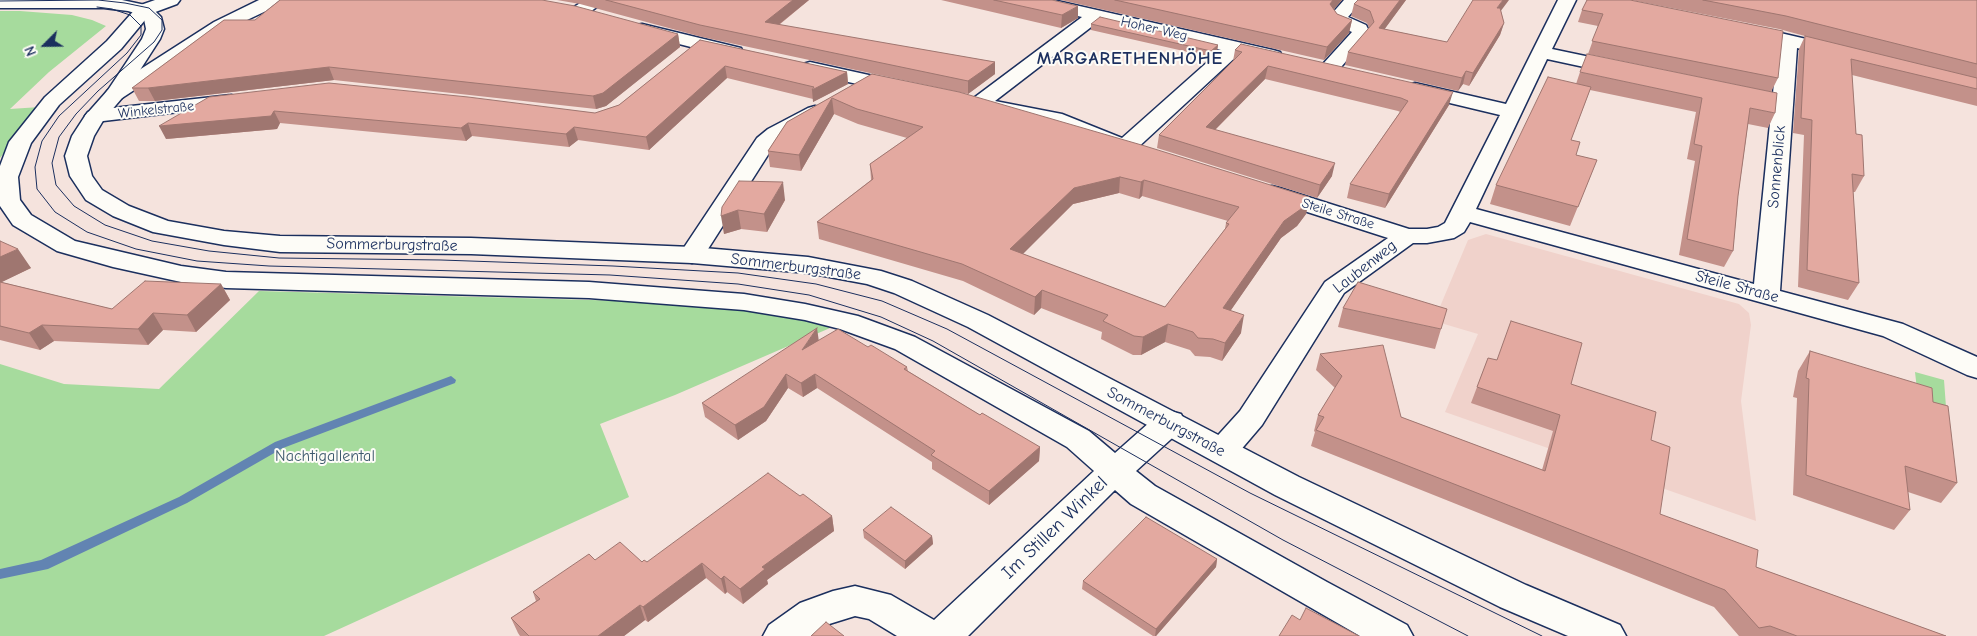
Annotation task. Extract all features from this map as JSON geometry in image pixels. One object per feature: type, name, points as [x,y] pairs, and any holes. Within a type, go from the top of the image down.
[{"type":"street","points":[[171,0],[144,10],[114,45],[52,101],[20,142],[8,177],[8,200],[22,220],[66,246],[113,260],[181,274],[226,280],[589,290],[744,302],[805,312],[848,322],[905,343],[1078,439],[1114,472],[1143,495],[1314,593],[1394,636]]},
{"type":"street","points":[[115,94],[220,26],[271,0]]},
{"type":"street","name":"Hoher Weg","points":[[1032,0],[1291,60]]},
{"type":"street","points":[[1329,69],[1362,33],[1338,17],[1354,0]]},
{"type":"street","name":"Laubenweg","points":[[1222,452],[1251,418],[1334,288],[1358,269],[1407,236],[1427,236],[1445,233],[1455,227],[1464,213],[1511,111],[1567,0]]},
{"type":"street","points":[[0,3],[104,3],[144,10],[152,16],[155,29],[151,40],[114,45]]},
{"type":"street","points":[[574,9],[598,8]]},
{"type":"street","points":[[1096,15],[969,102],[1055,118],[1135,150],[1235,47]]},
{"type":"street","points":[[628,25],[699,44],[755,56]]},
{"type":"street","points":[[1729,26],[1856,56]]},
{"type":"street","name":"Sonnenblick","points":[[1766,295],[1772,100],[1784,77],[1788,39]]},
{"type":"street","name":"Sommerburgstraße","points":[[151,40],[115,94],[95,116],[83,136],[76,156],[81,176],[94,195],[121,211],[162,227],[224,238],[280,244],[471,246],[692,255],[839,270],[872,277],[903,287],[978,321],[1287,486],[1513,596],[1607,636]]},
{"type":"street","points":[[678,59],[699,44]]},
{"type":"street","points":[[1541,52],[1636,72]]},
{"type":"street","points":[[793,64],[914,90]]},
{"type":"street","points":[[1310,64],[1348,73]]},
{"type":"street","points":[[692,255],[765,143],[776,134],[868,81]]},
{"type":"street","points":[[1394,84],[1511,111]]},
{"type":"street","name":"Winkelstraße","points":[[95,116],[251,98]]},
{"type":"street","name":"Steile Straße","points":[[1249,186],[1407,236]]},
{"type":"street","name":"Steile Straße","points":[[1464,213],[1893,330],[1977,368]]},
{"type":"street","name":"Im Stillen Winkel","points":[[943,636],[1081,501],[1170,422]]},
{"type":"street","points":[[782,636],[813,614],[833,606],[855,601],[878,606],[930,636]]},
{"type":"shaded area","points":[[1486,234],[1739,304],[1749,313],[1751,325],[1741,401],[1756,521],[1445,412],[1478,334],[1434,321],[1468,240]]},
{"type":"green space","points":[[0,11],[72,15],[106,26],[49,72],[10,109],[40,107],[0,158]]},
{"type":"green space","name":"Nachtigallental","points":[[259,291],[739,304],[837,325],[675,395],[600,424],[629,497],[324,636],[0,636],[0,364],[64,384],[159,389]]},
{"type":"green space","points":[[1915,372],[1944,380],[1946,407],[1918,398]]},
{"type":"building","points":[[280,0],[542,0],[575,6],[678,34],[603,93],[593,96],[329,67],[148,88],[132,88],[224,20],[255,20]]},
{"type":"building","points":[[606,0],[793,0],[765,22],[995,62],[968,81],[700,25]]},
{"type":"building","points":[[994,0],[1052,0],[1078,6],[1062,15]]},
{"type":"building","points":[[1115,0],[1333,0],[1330,4],[1337,14],[1352,20],[1327,47]]},
{"type":"building","points":[[1358,0],[1400,0],[1379,28],[1447,42],[1473,0],[1503,0],[1497,8],[1500,8],[1504,23],[1473,73],[1466,71],[1462,78],[1348,52],[1374,22],[1370,11],[1354,4]]},
{"type":"building","points":[[1587,0],[1630,0],[1783,31],[1778,78],[1592,41],[1603,14],[1582,10]]},
{"type":"building","points":[[1703,0],[1977,0],[1977,64],[1786,16]]},
{"type":"building","points":[[1100,17],[1218,45],[1211,51],[1091,24]]},
{"type":"building","points":[[1805,36],[1977,78],[1977,89],[1851,59],[1856,134],[1862,135],[1864,176],[1852,174],[1859,283],[1807,270],[1812,120],[1801,118]]},
{"type":"building","points":[[700,40],[847,72],[812,90],[814,87],[725,66],[646,137],[574,127],[566,134],[468,123],[461,128],[274,111],[271,116],[159,126],[209,97],[329,83],[468,97],[595,113],[619,105]]},
{"type":"building","points":[[1241,44],[1453,92],[1389,194],[1350,184],[1408,101],[1401,98],[1268,66],[1206,127],[1335,163],[1320,185],[1159,135],[1242,52],[1235,50]]},
{"type":"building","points":[[1587,54],[1777,93],[1775,113],[1750,108],[1738,196],[1733,251],[1687,239],[1702,146],[1694,144],[1702,98],[1580,72]]},
{"type":"building","points":[[872,74],[959,92],[1145,146],[1309,197],[1301,209],[1284,221],[1223,308],[1244,315],[1225,343],[1213,339],[1198,338],[1193,332],[1168,324],[1143,337],[1134,336],[1103,321],[1108,315],[1042,290],[1035,297],[962,264],[817,222],[873,179],[870,164],[923,127],[857,109],[832,98],[799,155],[768,151],[787,122]],"holes":[[[1120,177],[1141,182],[1144,180],[1239,207],[1226,223],[1229,224],[1165,307],[1010,249],[1074,188]]]},
{"type":"building","points":[[1548,77],[1591,87],[1571,140],[1580,142],[1576,155],[1597,160],[1578,207],[1496,185]]},
{"type":"building","points":[[739,181],[783,182],[764,214],[738,210],[721,216],[722,207]]},
{"type":"building","points":[[0,241],[18,249],[0,257]]},
{"type":"building","points":[[145,281],[221,284],[187,315],[153,313],[138,329],[42,325],[29,333],[0,326],[0,282],[112,309]]},
{"type":"building","points":[[1358,282],[1447,309],[1441,329],[1343,308]]},
{"type":"building","points":[[1511,321],[1582,343],[1571,384],[1656,412],[1651,440],[1670,447],[1660,514],[1758,550],[1756,567],[1946,636],[1797,636],[1770,626],[1759,628],[1725,590],[1316,430],[1324,417],[1318,415],[1342,376],[1320,354],[1383,345],[1401,417],[1545,471],[1560,415],[1477,387],[1488,358],[1497,360]]},
{"type":"building","points":[[817,328],[802,350],[838,329],[868,347],[871,345],[907,367],[904,369],[980,415],[982,413],[1040,447],[989,491],[931,455],[935,451],[815,374],[801,383],[786,374],[764,407],[735,425],[702,403]]},
{"type":"building","points":[[1810,351],[1932,388],[1933,402],[1948,406],[1957,483],[1905,466],[1910,510],[1806,475],[1809,379],[1806,378]]},
{"type":"building","points":[[768,473],[800,496],[803,494],[832,516],[762,567],[765,569],[740,589],[724,576],[721,579],[702,563],[643,607],[640,605],[598,636],[529,636],[511,618],[540,599],[533,592],[589,554],[595,560],[620,542],[642,562],[644,560],[647,562]]},
{"type":"building","points":[[891,507],[932,536],[905,561],[863,530]]},
{"type":"building","points":[[1146,517],[1217,559],[1156,629],[1083,581]]},
{"type":"building","points":[[1306,608],[1359,636],[1279,636],[1292,615],[1300,620]]},
{"type":"building","points":[[826,622],[844,636],[811,636]]},
{"type":"waterway","points":[[0,574],[43,565],[183,500],[279,445],[451,380]]},
{"type":"tram line","points":[[0,1],[98,0],[125,3],[149,8],[162,20],[162,30],[154,42],[98,91],[76,114],[59,137],[52,163],[56,185],[74,206],[105,225],[152,241],[209,251],[279,258],[441,260],[613,266],[738,273],[816,284],[882,301],[947,329],[1250,493],[1542,636]]},
{"type":"tram line","points":[[97,7],[112,9],[130,15],[141,26],[141,35],[127,53],[59,116],[42,141],[35,167],[37,189],[55,212],[87,232],[136,249],[197,261],[269,266],[610,275],[738,284],[809,295],[881,317],[933,341],[1283,540],[1468,636]]},
{"type":"district","name":"MARGARETHENHÖHE","points":[[1130,59]]}]
